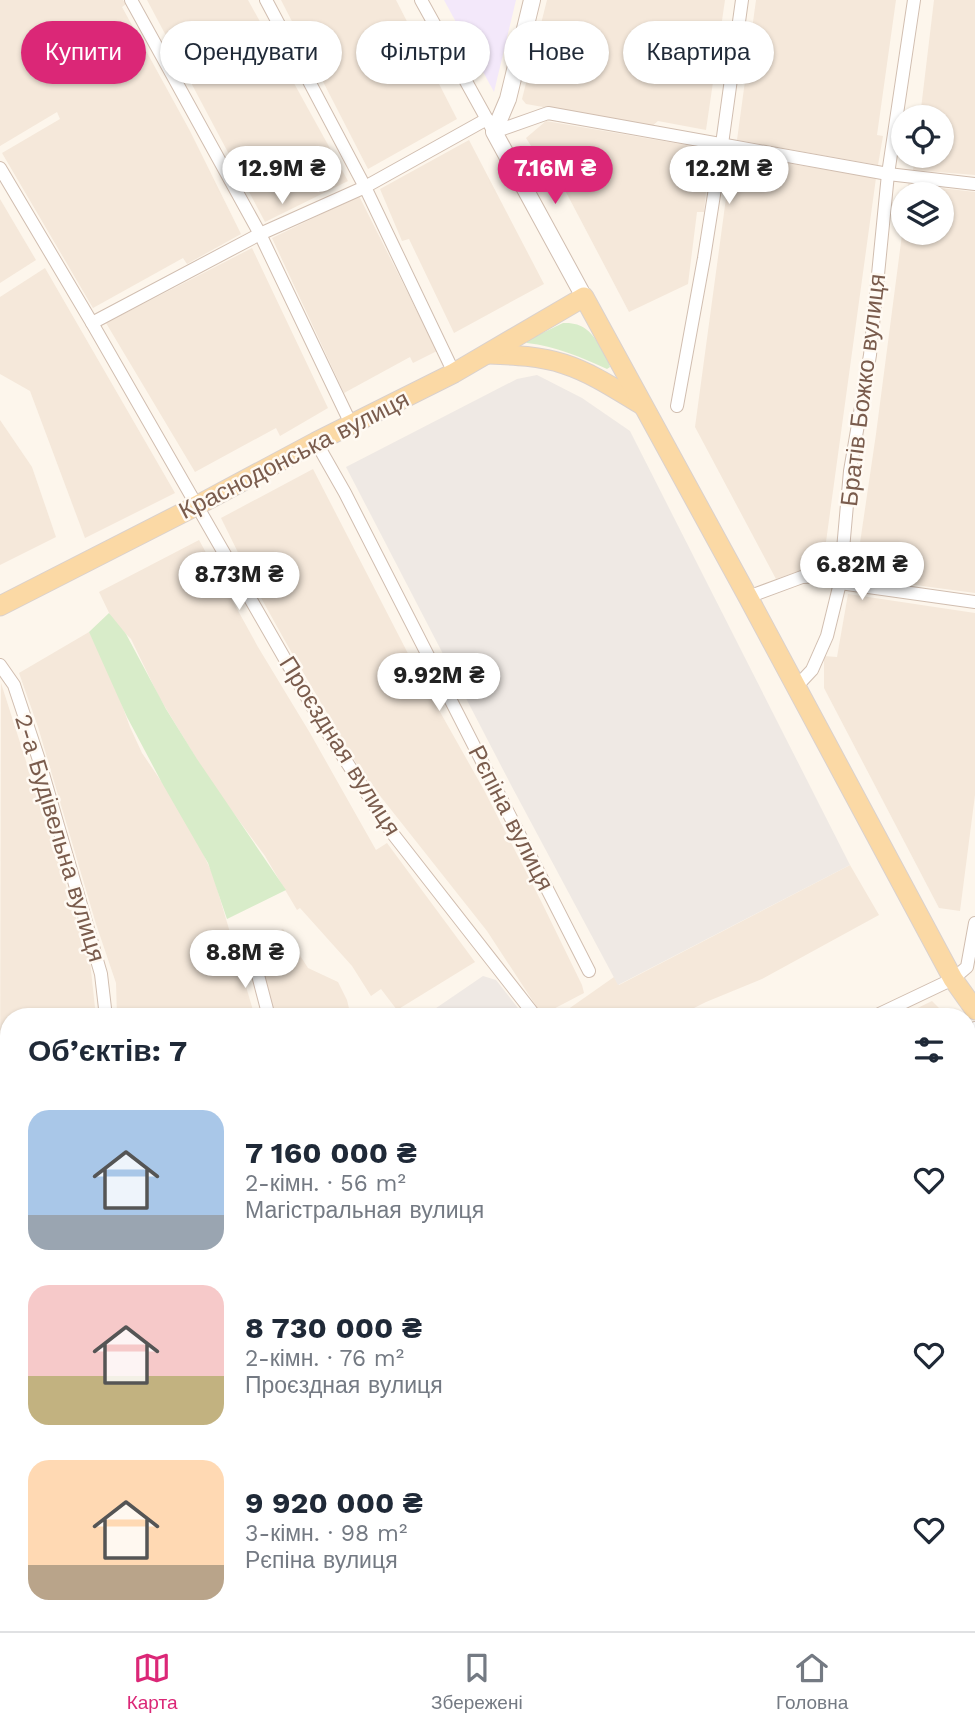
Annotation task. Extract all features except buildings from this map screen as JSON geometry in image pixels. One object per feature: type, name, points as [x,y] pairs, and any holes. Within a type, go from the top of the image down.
[{"type":"main road","name":"Краснодонська вулиця","points":[[0,606],[454,373],[584,297]]},
{"type":"main road","points":[[584,297],[797,686],[953,979],[974,1008]]},
{"type":"main road","points":[[487,354],[524,356],[564,363],[600,379],[643,405]]},
{"type":"street","points":[[131,0],[260,234],[351,424]]},
{"type":"street","points":[[267,0],[365,187],[454,373]]},
{"type":"street","points":[[421,0],[584,297]]},
{"type":"street","points":[[491,126],[508,99],[532,0]]},
{"type":"street","points":[[677,406],[704,258],[742,0]]},
{"type":"street","name":"Братів Божко вулиця","points":[[797,686],[812,670],[828,636],[840,583],[850,471],[870,355],[888,174],[914,0]]},
{"type":"street","points":[[92,323],[260,234],[491,126],[548,113],[888,174],[975,184]]},
{"type":"street","name":"Проєздная вулиця","points":[[0,168],[324,727],[393,834],[529,1008]]},
{"type":"street","name":"Рєпіна вулиця","points":[[316,442],[345,493],[589,971]]},
{"type":"street","points":[[748,597],[802,577],[826,576],[840,583],[975,602]]},
{"type":"street","name":"2-а Будівельна вулиця","points":[[0,664],[14,685],[39,760],[101,974],[105,1008]]},
{"type":"street","points":[[892,1008],[953,979],[967,967],[975,923]]},
{"type":"street","points":[[253,956],[267,1008]]},
{"type":"shaded area","points":[[0,0],[123,0],[126,4],[122,7],[130,21],[21,21],[21,84],[146,84],[146,51],[160,76],[160,84],[164,84],[190,131],[241,234],[187,264],[183,258],[93,308],[2,153],[60,119],[57,112],[0,146]]},
{"type":"shaded area","points":[[147,0],[248,0],[260,21],[160,21],[160,24]]},
{"type":"shaded area","points":[[281,0],[396,0],[407,21],[356,21],[356,84],[439,84],[457,119],[368,169],[324,84],[342,84],[342,21],[292,21]]},
{"type":"shaded area","points":[[444,0],[516,0],[511,21],[504,21],[504,50],[494,92],[490,84],[490,21],[455,21]]},
{"type":"shaded area","points":[[547,0],[725,0],[722,21],[623,21],[623,84],[713,84],[706,130],[658,121],[652,126],[526,104],[522,99],[526,84],[609,84],[609,21],[542,21]]},
{"type":"shaded area","points":[[756,0],[896,0],[877,135],[883,136],[878,165],[737,140],[745,84],[774,84],[774,21],[753,21]]},
{"type":"shaded area","points":[[934,0],[975,0],[975,175],[913,170],[954,168],[954,105],[921,105]]},
{"type":"shaded area","points":[[192,84],[294,84],[348,181],[265,222]]},
{"type":"shaded area","points":[[546,121],[704,148],[697,181],[707,183],[704,212],[697,212],[688,284],[629,312],[557,175],[551,177],[526,138]]},
{"type":"shaded area","points":[[469,140],[544,284],[454,333],[409,239],[402,241],[380,189]]},
{"type":"shaded area","points":[[732,154],[876,178],[822,571],[799,571],[776,579],[695,427]]},
{"type":"shaded area","points":[[954,189],[975,192],[975,593],[855,577],[901,245],[954,245]]},
{"type":"shaded area","points":[[359,196],[437,351],[413,363],[410,357],[344,393],[272,238]]},
{"type":"shaded area","points":[[0,199],[36,260],[0,283]]},
{"type":"shaded area","points":[[252,248],[328,408],[280,436],[276,428],[195,472],[106,323]]},
{"type":"shaded area","points":[[45,268],[175,493],[85,538],[30,391],[0,374],[0,297]]},
{"type":"shaded area","points":[[537,375],[582,398],[630,431],[850,865],[618,985],[346,467],[517,379]]},
{"type":"shaded area","points":[[0,420],[32,467],[56,537],[0,565]]},
{"type":"shaded area","points":[[313,469],[417,671],[484,790],[584,993],[555,1008],[537,1008],[487,931],[362,773],[255,587],[221,518]]},
{"type":"shaded area","points":[[199,540],[376,850],[387,843],[475,962],[400,1008],[395,1008],[381,989],[371,996],[352,966],[300,908],[297,910],[265,856],[210,781],[159,697],[131,639],[113,621],[99,592]]},
{"type":"shaded area","points":[[848,594],[975,613],[975,795],[960,911],[939,908],[824,688],[824,656],[837,657]]},
{"type":"shaded area","points":[[89,632],[111,675],[142,753],[188,821],[213,875],[252,1008],[117,1008],[116,983],[19,673]]},
{"type":"shaded area","points":[[1,683],[90,961],[95,1008],[0,1008]]},
{"type":"shaded area","points":[[850,865],[879,915],[762,979],[694,1008],[570,1008],[614,977],[619,985]]},
{"type":"shaded area","points":[[283,929],[308,968],[338,982],[349,1008],[271,1008],[254,940]]},
{"type":"shaded area","points":[[483,976],[496,980],[518,1008],[436,1008]]},
{"type":"shaded area","points":[[932,1001],[939,1008],[918,1008]]},
{"type":"green space","points":[[563,323],[576,324],[589,332],[600,346],[610,367],[607,369],[558,349],[527,343],[526,341]]},
{"type":"green space","points":[[109,613],[126,634],[166,709],[197,759],[286,890],[227,919],[208,863],[127,717],[89,632]]}]
